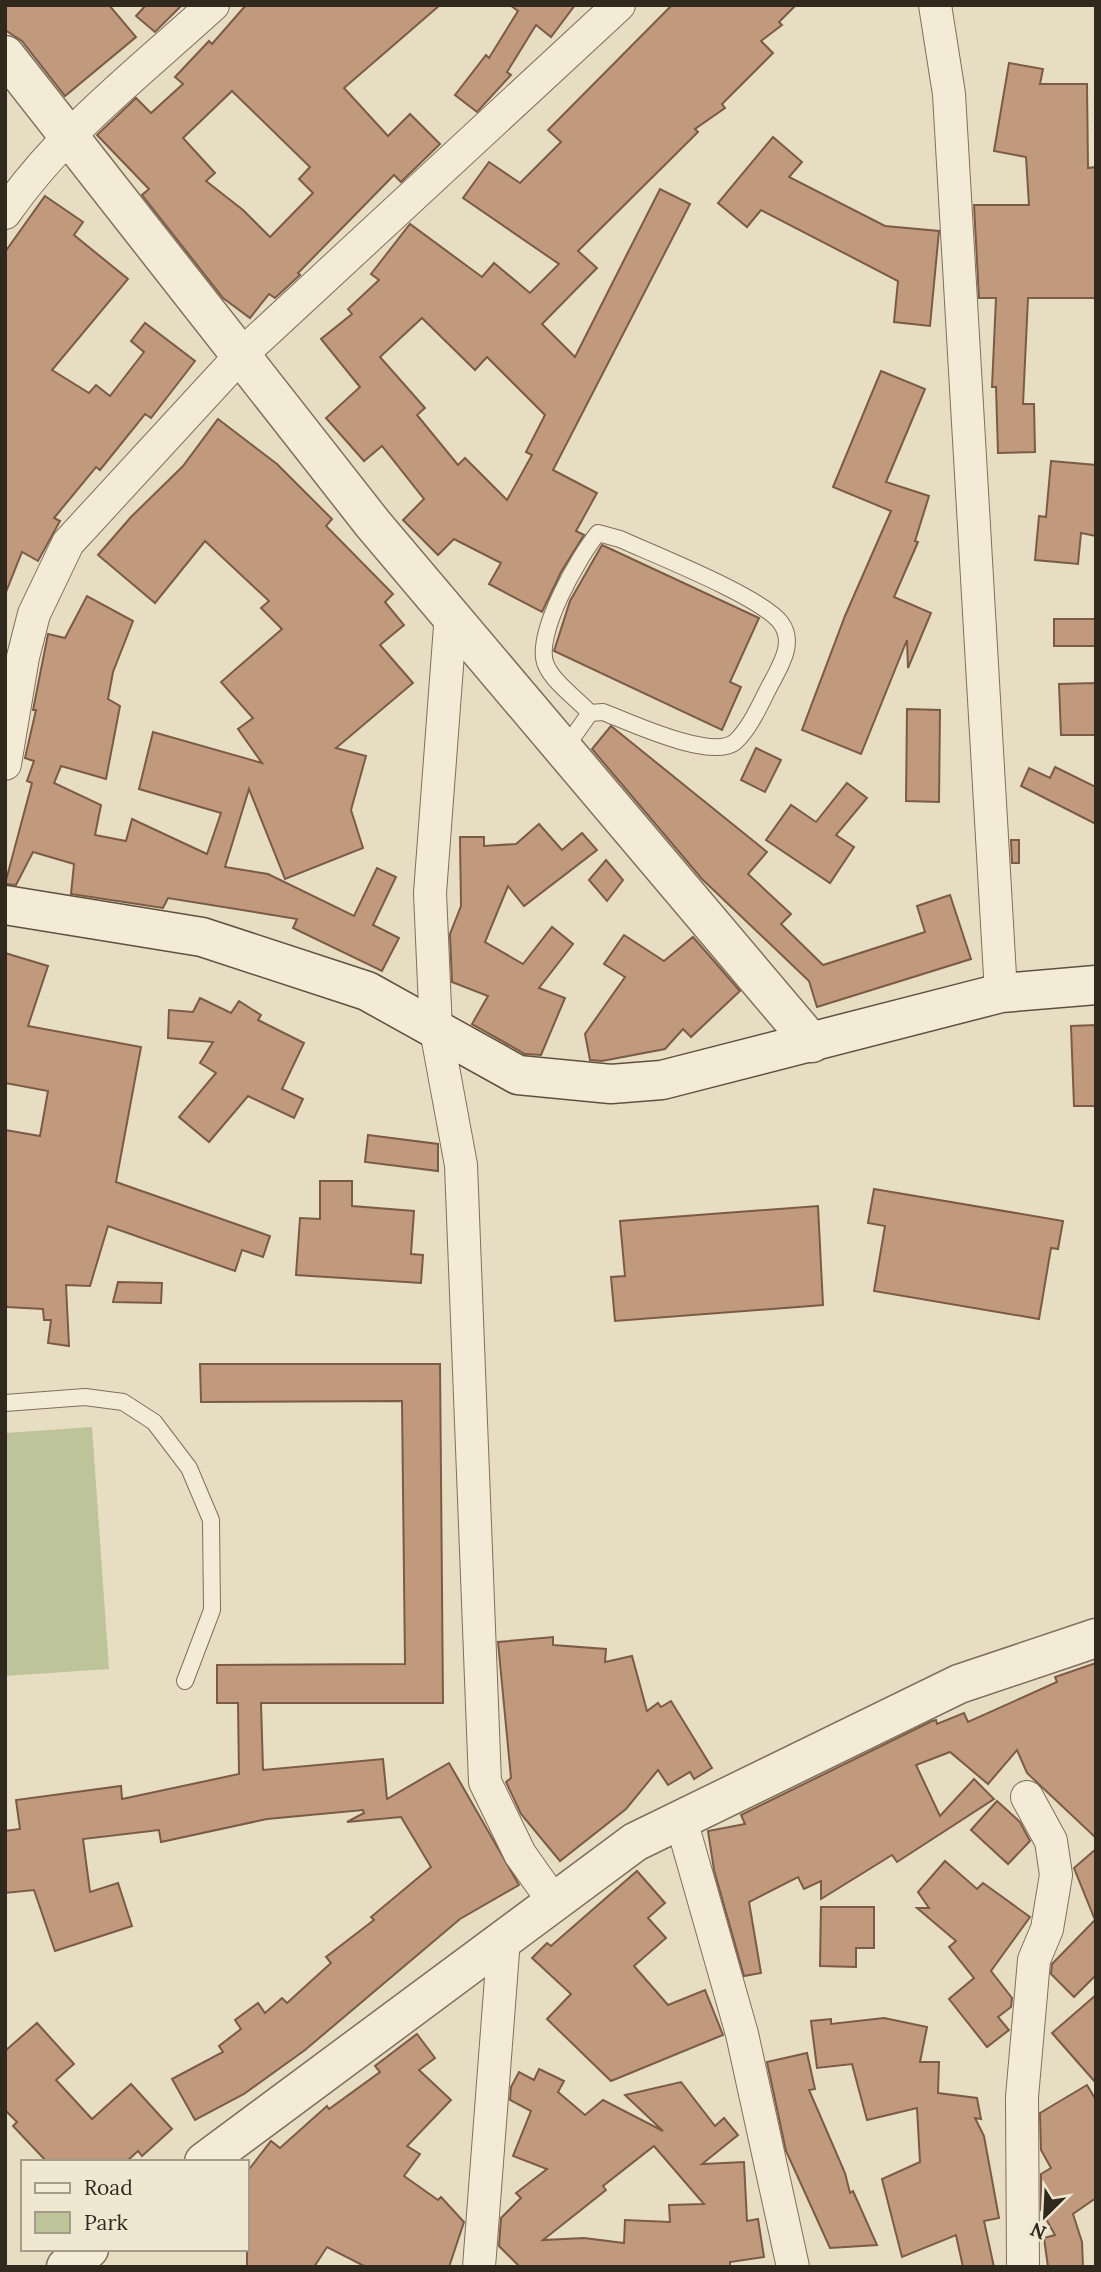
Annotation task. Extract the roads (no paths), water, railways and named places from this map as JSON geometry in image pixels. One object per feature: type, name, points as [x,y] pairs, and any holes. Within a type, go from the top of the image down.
[{"type":"street","points":[[5,213],[27,181],[69,136],[213,5]]},
{"type":"street","points":[[5,764],[23,657],[34,614],[56,563],[68,543],[241,355],[619,5]]},
{"type":"street","points":[[935,5],[949,94],[1001,993]]},
{"type":"street","points":[[5,55],[373,524],[812,1043]]},
{"type":"street","points":[[451,613],[429,893],[436,1030],[461,1165],[485,1782],[520,1854],[554,1902]]},
{"type":"street","points":[[5,905],[202,937],[367,991],[517,1075],[611,1084],[662,1080],[1001,993],[1096,985]]},
{"type":"street","points":[[207,2160],[635,1842],[958,1684],[1096,1638]]},
{"type":"street","points":[[1023,2267],[1023,2083],[1034,1961],[1048,1929],[1056,1875],[1051,1841],[1027,1797]]},
{"type":"street","points":[[681,1820],[742,2035],[793,2267]]},
{"type":"street","points":[[479,2267],[503,1939]]},
{"type":"street","points":[[66,2267],[86,2251]]},
{"type":"lane","points":[[598,533],[620,539],[750,599],[780,621],[787,633],[785,657],[749,722],[734,743],[717,748],[699,747],[603,712],[590,713],[546,667],[542,651],[550,620],[586,547],[598,533]]},
{"type":"lane","points":[[565,748],[590,713]]},
{"type":"lane","points":[[5,1403],[85,1397],[123,1402],[154,1422],[189,1468],[211,1520],[212,1610],[185,1681]]}]
